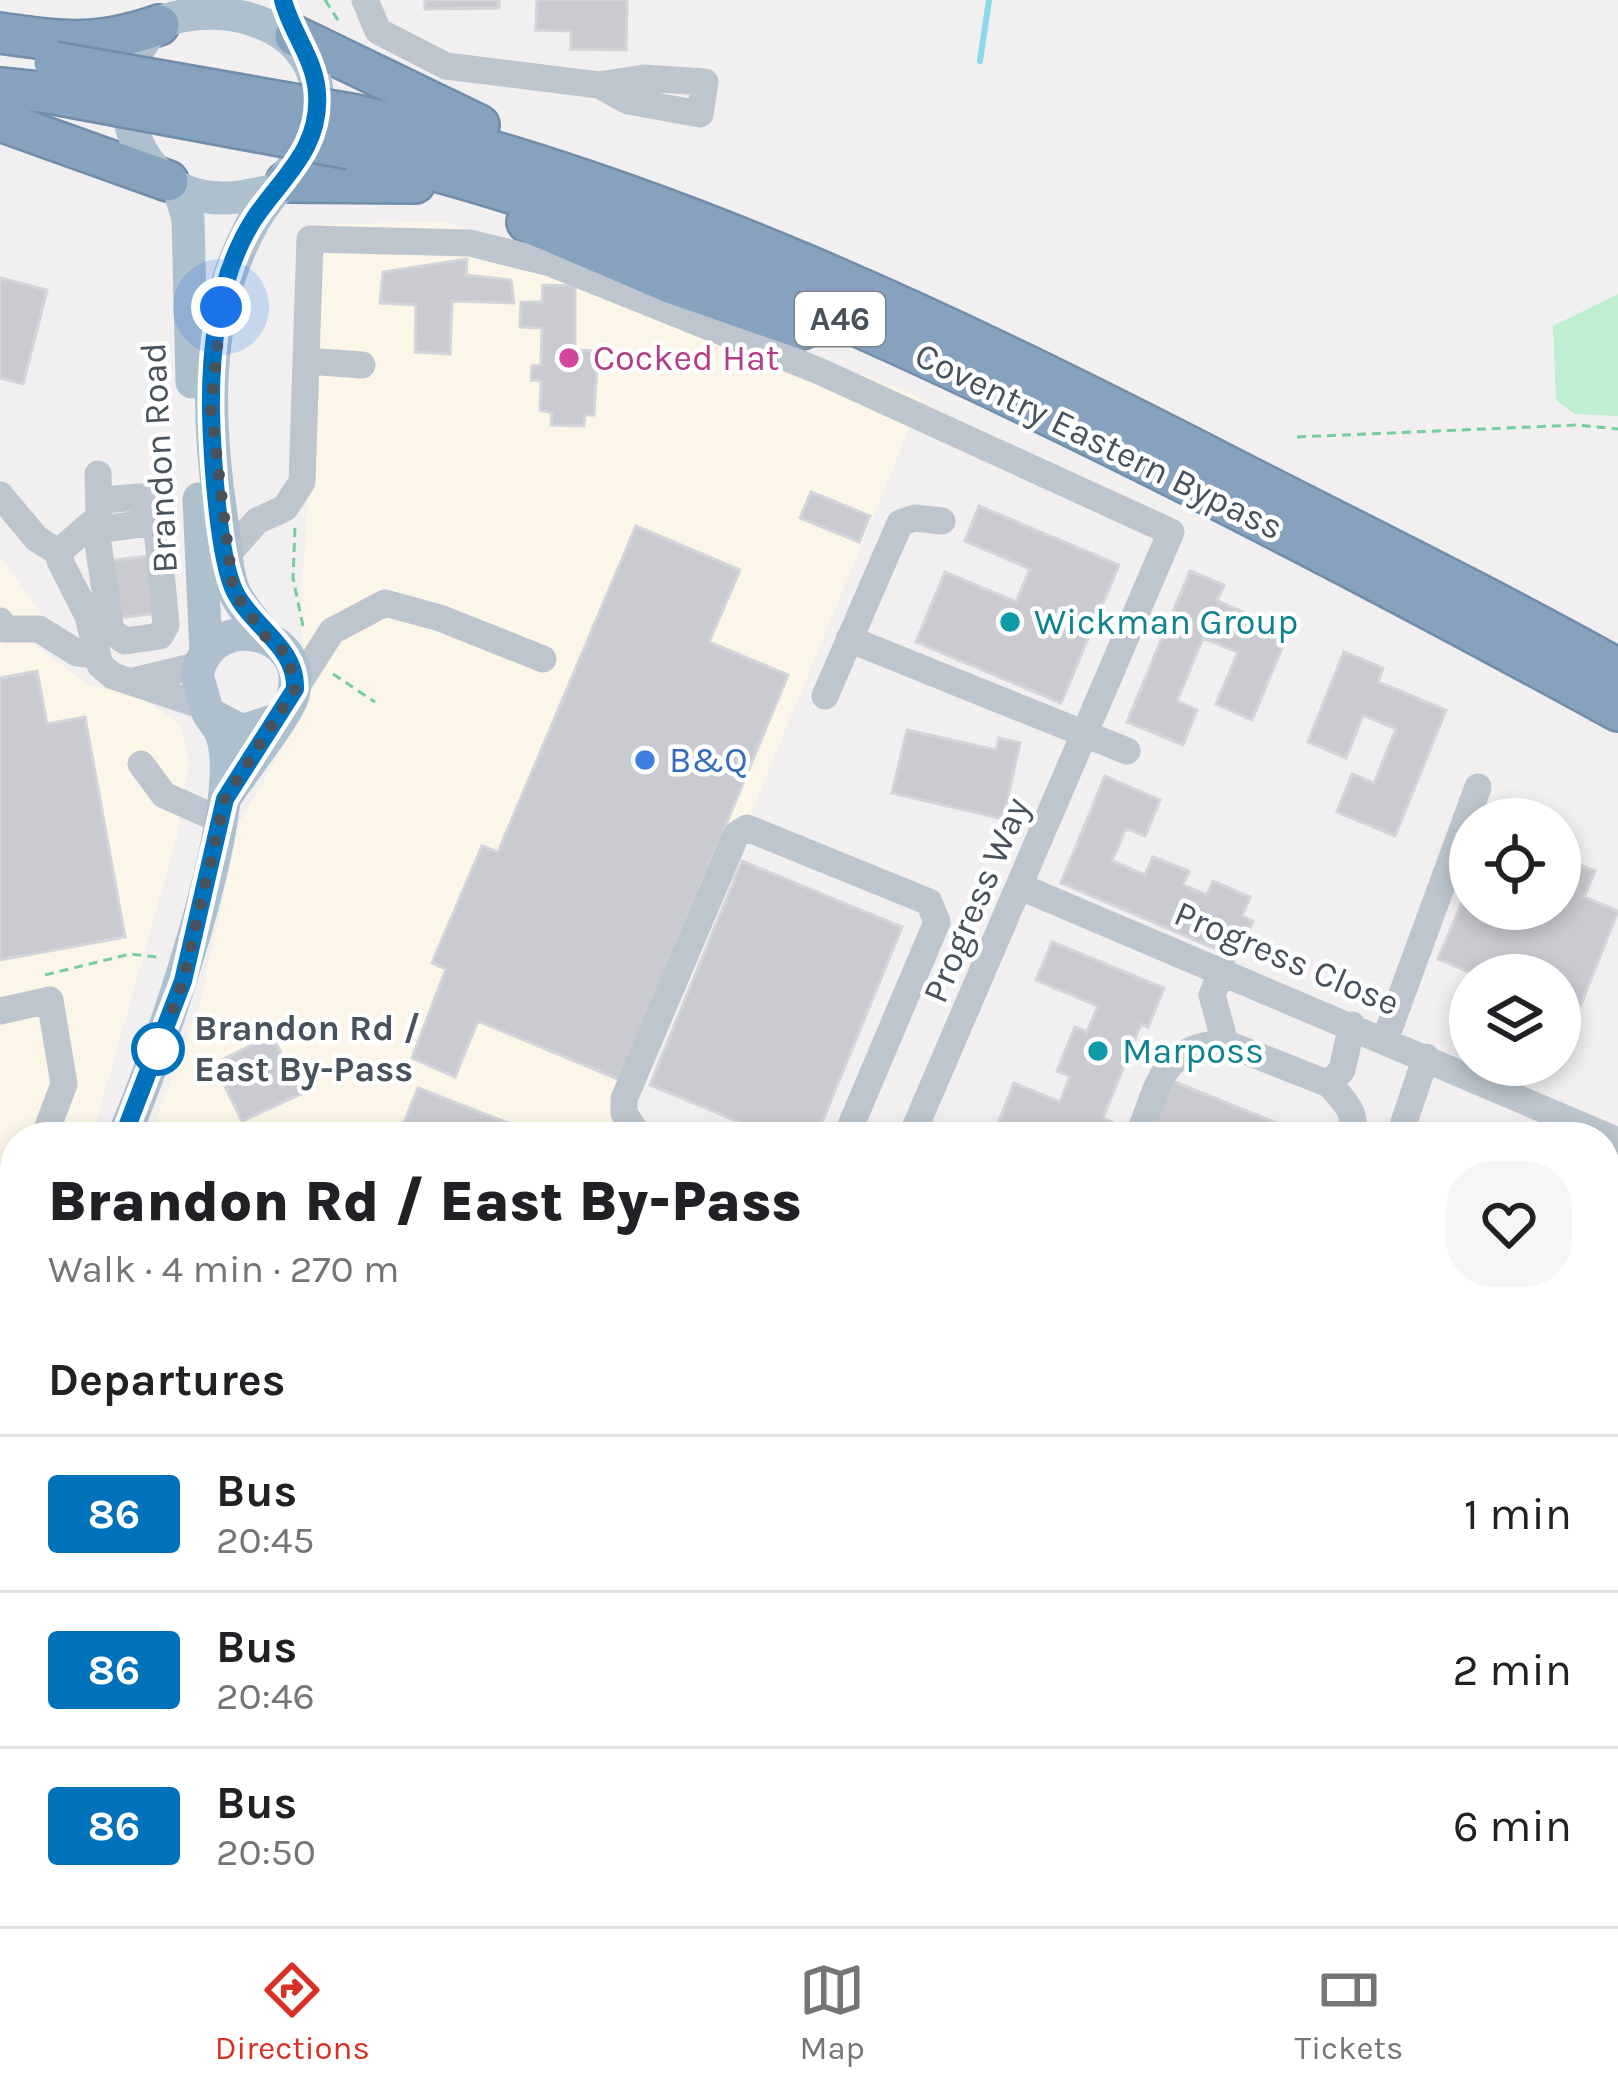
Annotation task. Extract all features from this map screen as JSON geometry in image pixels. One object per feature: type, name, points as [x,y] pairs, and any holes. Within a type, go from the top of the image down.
[{"type":"highway","points":[[0,33],[74,44],[110,42],[167,15]]},
{"type":"highway","points":[[290,23],[448,114],[824,253],[1115,390],[1264,484]]},
{"type":"highway","name":"Coventry Eastern Bypass","points":[[0,55],[52,78],[353,132],[460,139],[575,176],[816,267],[1264,484],[1618,669]]},
{"type":"highway","name":"Coventry Eastern Bypass","points":[[0,88],[52,78]]},
{"type":"highway","points":[[0,121],[173,185]]},
{"type":"highway","name":"Coventry Eastern Bypass","points":[[353,132],[444,170],[647,238],[962,373],[1309,543],[1618,711]]},
{"type":"highway","points":[[283,186],[408,182],[493,207],[670,283],[976,398],[1159,489],[1309,543]]},
{"type":"main road","points":[[216,6],[250,10],[290,23],[317,91],[314,129],[283,186],[219,198],[173,185],[137,146],[127,94],[133,64],[167,15],[216,6]]},
{"type":"main road","name":"Brandon Road","points":[[173,185],[188,219],[202,659]]},
{"type":"main road","name":"Brandon Road","points":[[269,638],[233,590],[217,489],[211,410],[214,338],[227,275],[254,220],[283,186]]},
{"type":"main road","points":[[129,1122],[183,981],[222,810],[224,738],[205,709],[202,659],[230,635],[269,638],[293,666],[287,704],[222,810]]},
{"type":"main road","points":[[205,709],[242,731],[287,704]]},
{"type":"street","points":[[365,0],[378,31],[427,59],[599,85]]},
{"type":"street","name":"Progress Way","points":[[306,361],[310,238],[470,243],[550,263],[819,370],[1171,532],[918,1122]]},
{"type":"street","points":[[227,555],[245,532],[285,508],[302,482],[306,361],[362,364]]},
{"type":"street","points":[[217,489],[239,510],[271,514]]},
{"type":"street","points":[[0,495],[37,539],[62,554]]},
{"type":"street","points":[[97,507],[111,631],[125,641],[154,638],[166,625],[154,496],[97,507],[62,554],[62,573],[88,616],[96,655],[113,676],[205,709]]},
{"type":"street","points":[[825,696],[900,523],[915,518],[942,521]]},
{"type":"street","points":[[287,704],[332,632],[367,609],[400,604],[543,659]]},
{"type":"street","points":[[2,627],[39,629],[77,653],[96,655]]},
{"type":"street","points":[[269,638],[332,632]]},
{"type":"street","points":[[850,639],[1127,751]]},
{"type":"street","points":[[133,681],[202,659]]},
{"type":"street","points":[[140,764],[164,796],[222,810]]},
{"type":"street","points":[[1385,1040],[1478,787]]},
{"type":"street","points":[[630,1122],[624,1099],[736,835],[747,828],[929,902],[936,911],[937,922],[852,1122]]},
{"type":"street","name":"Progress Close","points":[[1021,887],[1223,968],[1575,1122]]},
{"type":"street","points":[[1223,968],[1212,995],[1225,1042]]},
{"type":"street","points":[[0,1011],[50,1000],[64,1084],[50,1122]]},
{"type":"street","points":[[1330,1084],[1342,1070],[1352,1025]]},
{"type":"street","points":[[1144,1122],[1170,1062],[1190,1046],[1225,1042],[1330,1084],[1348,1105],[1353,1122]]},
{"type":"street","points":[[1404,1122],[1426,1057]]},
{"type":"path","points":[[1297,437],[1577,425],[1618,429]]},
{"type":"path","points":[[322,666],[375,702]]},
{"type":"path","points":[[50,1000],[45,972],[130,954],[151,956]]},
{"type":"shaded area","points":[[445,222],[586,270],[922,398],[624,1122],[155,1122],[199,1008],[240,821],[311,699],[300,620],[326,224]]},
{"type":"shaded area","points":[[0,556],[58,637],[37,647],[89,685],[143,698],[180,724],[189,761],[177,837],[96,1122],[0,1122]]},
{"type":"green space","points":[[1618,294],[1618,416],[1575,414],[1556,400],[1553,326]]},
{"type":"building","points":[[425,0],[499,0],[499,8],[425,9]]},
{"type":"building","points":[[537,0],[627,0],[626,50],[571,49],[571,31],[536,30]]},
{"type":"building","name":"Cocked Hat","points":[[467,259],[466,275],[511,280],[514,303],[452,301],[450,354],[415,352],[416,305],[380,303],[383,272]]},
{"type":"building","points":[[0,278],[47,290],[23,384],[0,378]]},
{"type":"building","name":"Cocked Hat","points":[[543,285],[575,286],[575,350],[598,351],[594,415],[585,415],[584,426],[551,425],[552,413],[540,410],[541,381],[531,380],[532,366],[541,365],[542,328],[520,327],[521,302],[542,302]]},
{"type":"building","points":[[811,492],[870,516],[859,542],[800,518]]},
{"type":"building","name":"Wickman Group","points":[[979,506],[1119,565],[1061,703],[916,642],[945,572],[1016,602],[1030,569],[965,541]]},
{"type":"building","name":"B&Q","points":[[636,526],[740,570],[709,642],[788,675],[620,1080],[478,1021],[455,1077],[412,1058],[446,969],[432,963],[482,846],[498,852]]},
{"type":"building","points":[[148,556],[153,614],[114,618],[109,561]]},
{"type":"building","points":[[1190,571],[1224,585],[1217,601],[1289,631],[1252,720],[1216,704],[1238,652],[1203,638],[1177,701],[1197,710],[1183,745],[1127,722]]},
{"type":"building","points":[[1344,652],[1383,668],[1378,682],[1446,710],[1395,836],[1337,812],[1352,774],[1374,783],[1396,729],[1363,715],[1346,758],[1308,742]]},
{"type":"building","points":[[37,671],[47,724],[85,717],[125,937],[0,960],[0,678]]},
{"type":"building","points":[[907,730],[996,750],[999,738],[1020,743],[1003,819],[892,793]]},
{"type":"building","points":[[1105,776],[1160,800],[1145,836],[1126,828],[1112,861],[1145,875],[1153,857],[1189,871],[1183,885],[1207,895],[1213,881],[1250,897],[1242,916],[1253,921],[1237,958],[1061,883]]},
{"type":"building","points":[[742,861],[902,927],[822,1122],[739,1122],[650,1085]]},
{"type":"building","points":[[1581,865],[1595,871],[1584,897],[1618,911],[1581,1004],[1581,954],[1449,954],[1449,964],[1438,959],[1450,930],[1581,930]]},
{"type":"building","name":"Marposs","points":[[1052,942],[1164,988],[1148,1027],[1141,1024],[1103,1118],[1112,1122],[999,1121],[1014,1083],[1060,1102],[1070,1076],[1057,1071],[1075,1027],[1087,1032],[1098,1006],[1036,980]]},
{"type":"building","points":[[272,1035],[301,1094],[242,1121],[214,1064]]},
{"type":"building","points":[[1170,1080],[1274,1122],[1153,1122]]},
{"type":"building","points":[[418,1088],[505,1122],[404,1122]]},
{"type":"waterway","points":[[980,61],[989,0]]},
{"type":"bus line","name":"86","points":[[129,1122],[183,981],[225,799],[254,749],[286,711],[295,689],[288,655],[265,636],[233,590],[215,477],[211,410],[214,338],[227,275],[254,220],[296,170],[314,129],[317,91],[309,60],[291,32],[283,0]]},
{"type":"place","name":"Cocked Hat","points":[[569,358]]},
{"type":"place","name":"Wickman Group","points":[[1010,622]]},
{"type":"place","name":"B&Q","points":[[645,760]]},
{"type":"place","name":"Brandon Rd / East By-Pass","points":[[158,1049]]},
{"type":"place","name":"Marposs","points":[[1098,1051]]},
{"type":"route","points":[[158,1049],[183,981],[225,799],[254,749],[286,711],[296,678],[288,655],[265,636],[233,590],[215,477],[211,410],[214,338],[221,307]]}]
